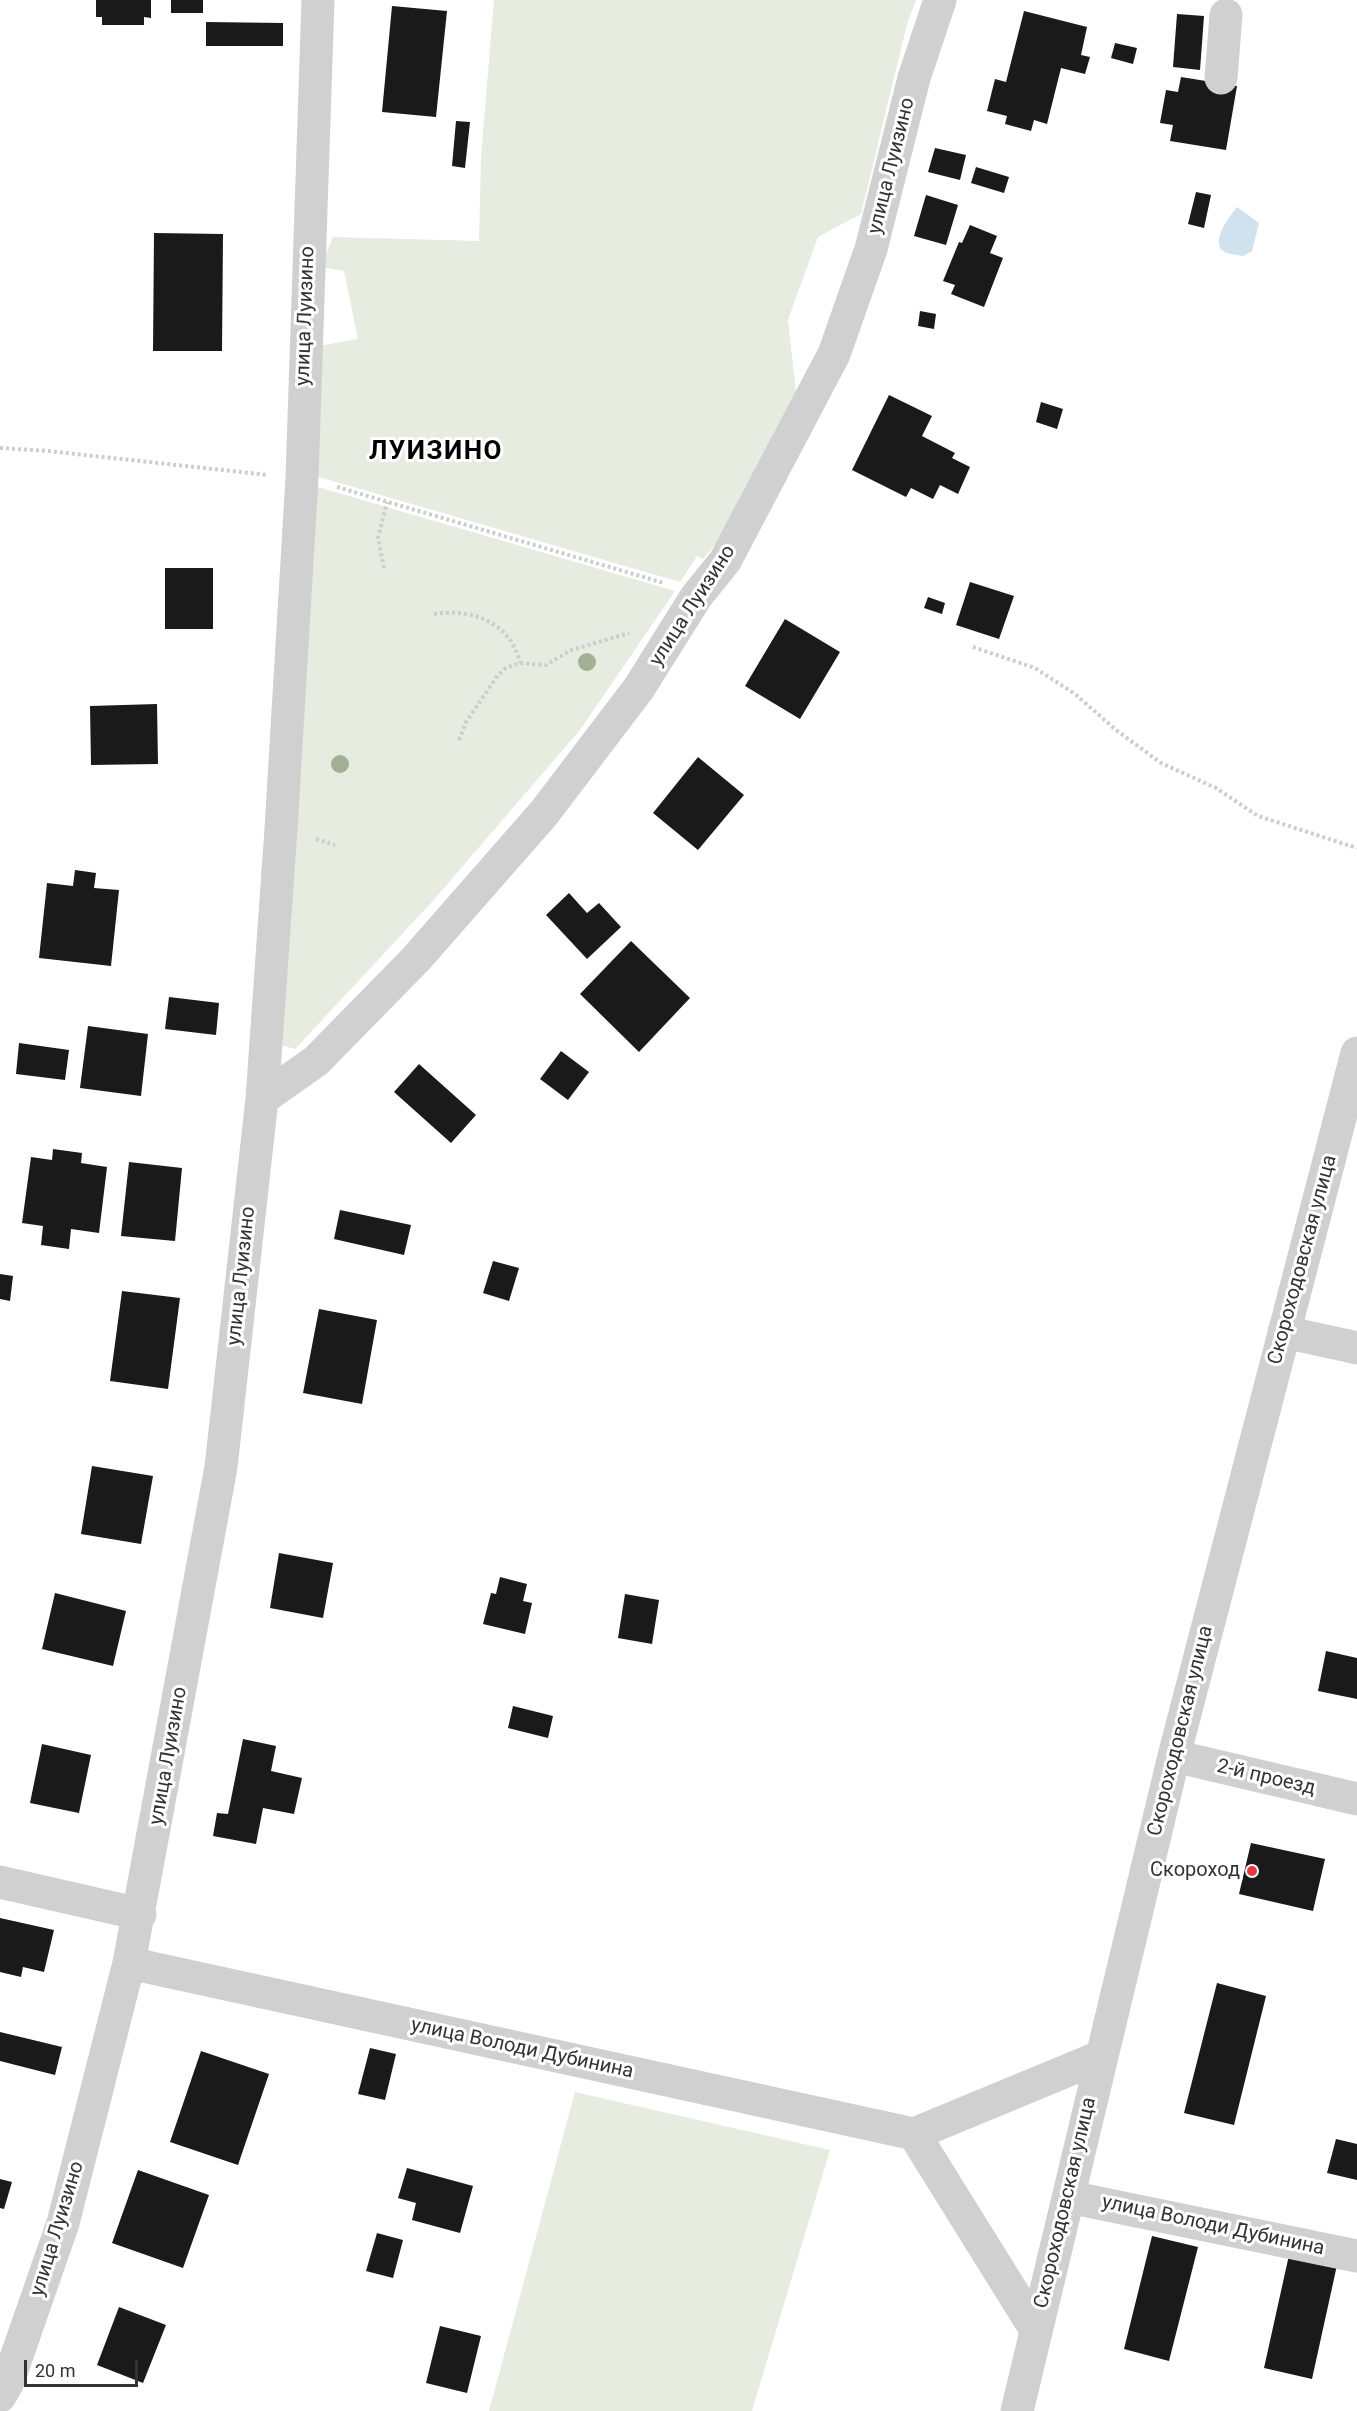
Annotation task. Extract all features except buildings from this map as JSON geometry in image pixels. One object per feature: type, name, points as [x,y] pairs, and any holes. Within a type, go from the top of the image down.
[{"type":"street","name":"улица Луизино","points":[[0,2396],[7,2384],[63,2223],[129,1963],[140,1914],[221,1467],[262,1099],[281,829],[302,478],[318,0]]},
{"type":"street","name":"улица Луизино","points":[[262,1099],[316,1061],[416,959],[544,813],[639,687],[696,597],[725,561],[834,354],[871,249],[914,78],[940,0]]},
{"type":"street","points":[[1221,78],[1227,15]]},
{"type":"street","name":"Скороходовская улица","points":[[1017,2411],[1100,2057],[1174,1756],[1357,1053]]},
{"type":"street","points":[[1284,1332],[1357,1348]]},
{"type":"street","name":"2-й проезд","points":[[1174,1756],[1357,1799]]},
{"type":"street","points":[[0,1881],[140,1914]]},
{"type":"street","name":"улица Володи Дубинина","points":[[129,1963],[914,2134]]},
{"type":"street","points":[[1036,2330],[914,2134],[1100,2057]]},
{"type":"street","name":"улица Володи Дубинина","points":[[1069,2197],[1357,2256]]},
{"type":"path","points":[[0,448],[302,478],[666,584]]},
{"type":"path","points":[[384,568],[378,538],[387,502]]},
{"type":"path","points":[[434,614],[464,612],[487,620],[510,642],[519,663]]},
{"type":"path","points":[[459,740],[466,722],[498,675],[506,668],[519,663],[546,665],[571,650],[620,638],[638,628]]},
{"type":"path","points":[[973,647],[1035,668],[1075,694],[1116,730],[1161,763],[1216,788],[1258,816],[1357,848]]},
{"type":"shaded area","points":[[494,0],[916,0],[907,24],[861,214],[818,237],[788,320],[796,392],[716,543],[703,559],[697,556],[680,582],[312,475],[319,346],[358,339],[344,271],[320,267],[333,237],[479,241],[481,157]]},
{"type":"shaded area","points":[[311,485],[675,591],[580,730],[431,903],[295,1049],[281,1045]]},
{"type":"shaded area","points":[[575,2092],[830,2150],[752,2411],[489,2411]]},
{"type":"water","points":[[1237,207],[1259,223],[1252,251],[1243,256],[1223,251],[1219,241],[1223,229]]},
{"type":"place","name":"Скороход","points":[[1252,1871]]},
{"type":"district","name":"ЛУИЗИНО","points":[[436,452]]}]
